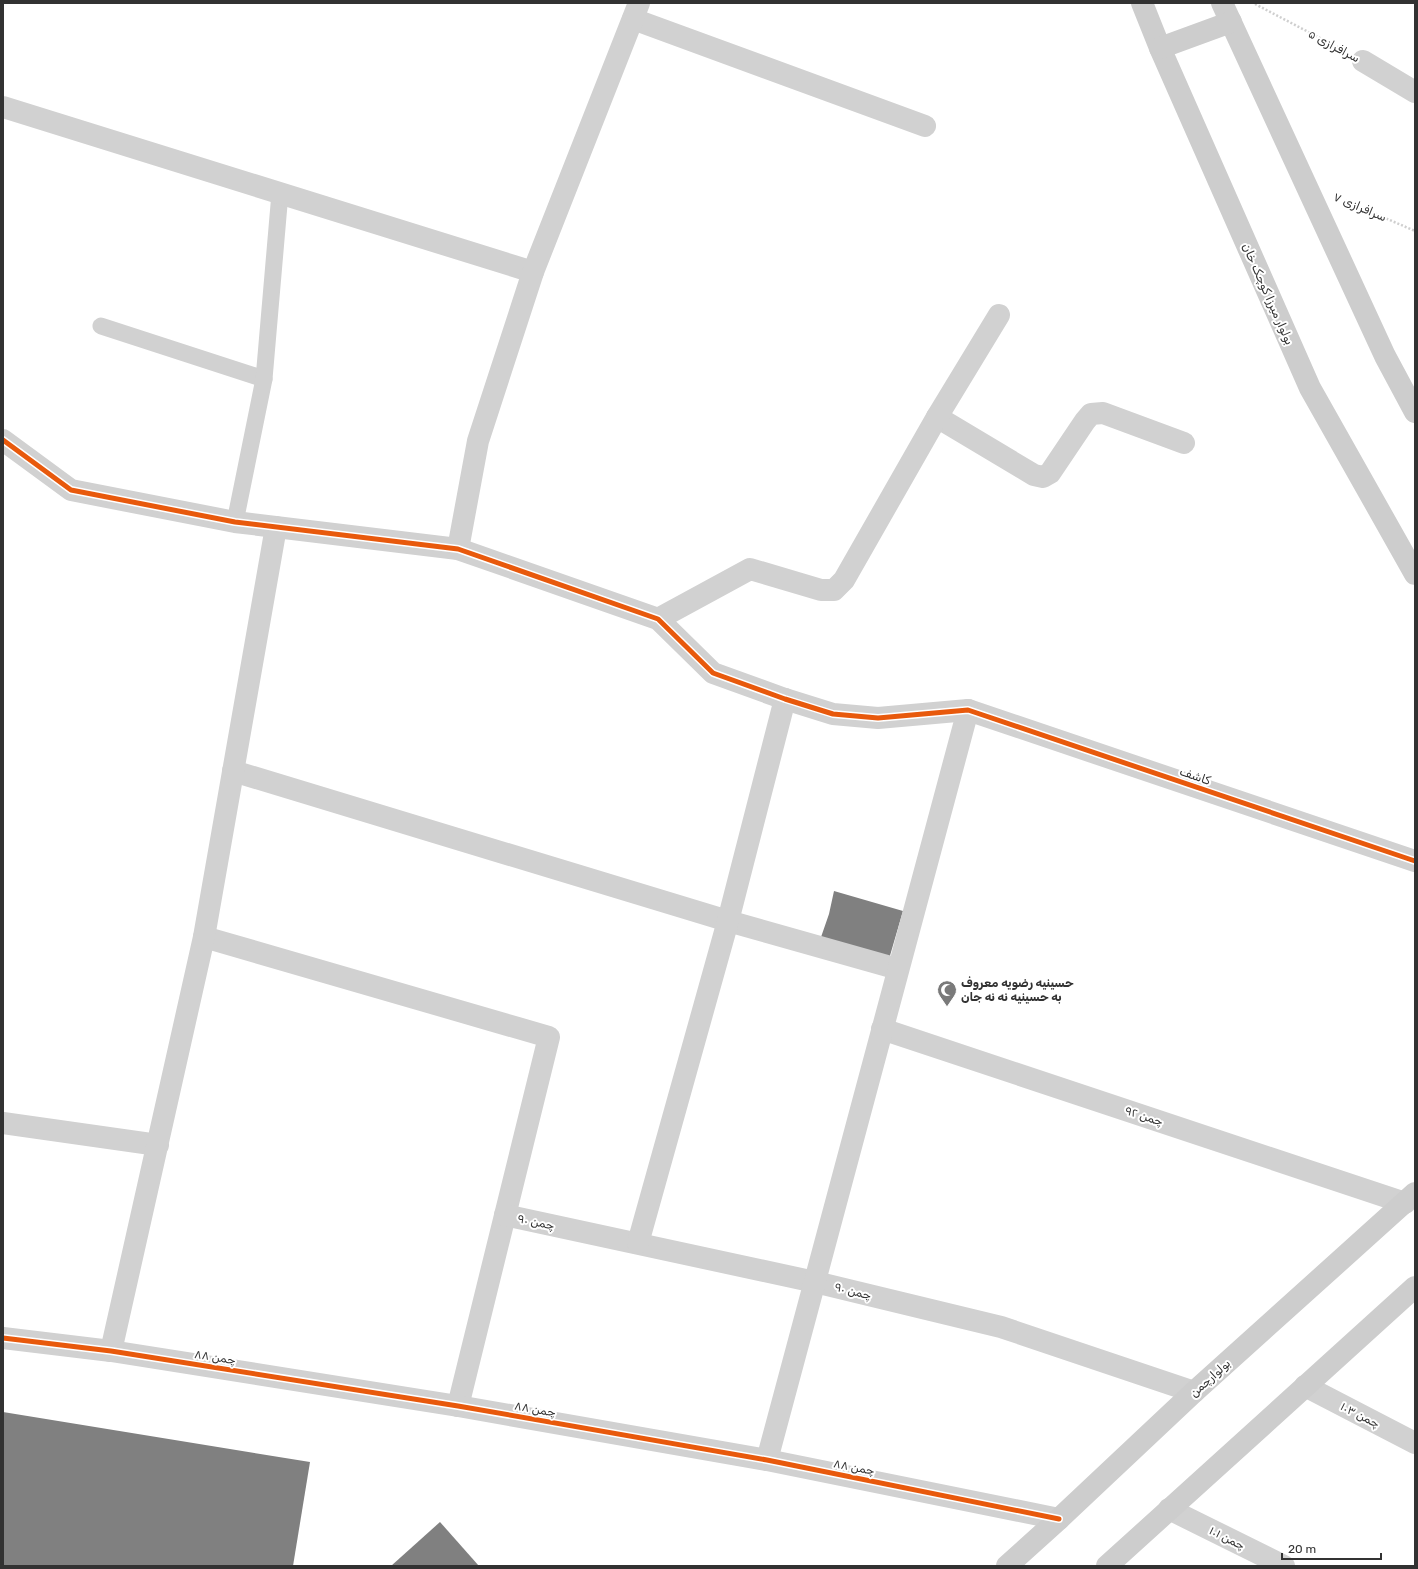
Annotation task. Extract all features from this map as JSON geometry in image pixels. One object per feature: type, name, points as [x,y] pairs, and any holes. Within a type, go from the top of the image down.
[{"type":"main road","name":"بولوار میرزا کوچک خان","points":[[1142,3],[1160,48],[1310,388],[1415,574]]},
{"type":"main road","points":[[1160,48],[1226,12],[1385,356],[1415,412]]},
{"type":"main road","name":"بولوارچمن","points":[[1007,1566],[1194,1392],[1410,1198]]},
{"type":"main road","points":[[1107,1566],[1415,1286]]},
{"type":"street","points":[[458,549],[478,441],[532,272],[636,11],[925,126]]},
{"type":"street","name":"سرافرازی ۵","points":[[1363,61],[1415,92]]},
{"type":"street","points":[[3,107],[532,272]]},
{"type":"street","points":[[658,619],[750,569],[821,590],[834,590],[844,580],[937,417],[999,315]]},
{"type":"street","points":[[937,417],[1034,475],[1043,477],[1050,473],[1084,421],[1091,414],[1102,413],[1184,443]]},
{"type":"street","points":[[3,440],[71,490],[235,522],[458,549],[658,619],[713,673],[785,700],[833,714],[878,718],[968,710],[767,1460]]},
{"type":"street","points":[[111,1351],[204,937],[276,527]]},
{"type":"street","points":[[638,1243],[728,921],[785,700]]},
{"type":"street","name":"کاشف","points":[[968,710],[1415,861]]},
{"type":"street","points":[[233,771],[728,921],[898,969]]},
{"type":"street","points":[[204,937],[549,1037],[458,1406]]},
{"type":"street","name":"چمن ۹۲","points":[[882,1029],[1410,1198]]},
{"type":"street","points":[[3,1123],[158,1145]]},
{"type":"street","name":"چمن ۹۰","points":[[505,1215],[815,1282],[1001,1327],[1194,1392]]},
{"type":"street","name":"چمن ۸۸","points":[[3,1338],[111,1351],[458,1406],[767,1460],[1059,1519]]},
{"type":"street","name":"چمن ۱۰۳","points":[[1305,1386],[1415,1443]]},
{"type":"street","name":"چمن ۱۰۱","points":[[1169,1509],[1284,1566]]},
{"type":"lane","points":[[235,522],[264,379],[280,193]]},
{"type":"lane","points":[[101,326],[264,379]]},
{"type":"building","points":[[834,891],[903,911],[889,959],[820,940],[829,914]]},
{"type":"building","points":[[3,1412],[310,1462],[293,1566],[3,1566]]},
{"type":"building","points":[[440,1522],[479,1566],[391,1566]]},
{"type":"cycle path","points":[[3,440],[71,490],[235,522],[458,549],[658,619],[713,673],[785,699],[833,714],[878,718],[968,710],[1415,861]]},
{"type":"cycle path","points":[[3,1338],[111,1351],[458,1406],[767,1460],[1059,1519]]},
{"type":"place","name":"حسینیه رضویه معروف به حسینیه نه نه جان","points":[[947,1007]]}]
